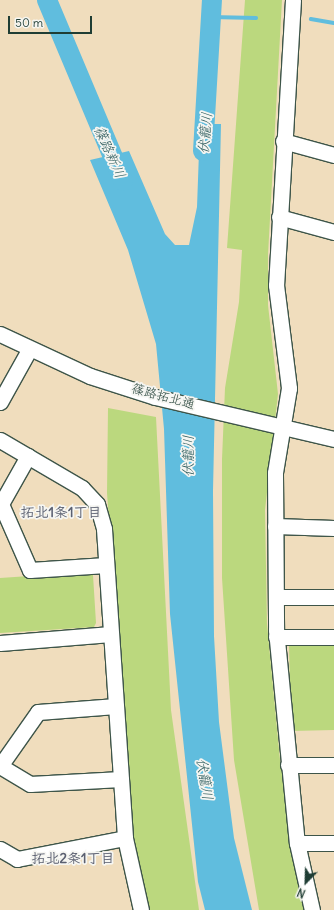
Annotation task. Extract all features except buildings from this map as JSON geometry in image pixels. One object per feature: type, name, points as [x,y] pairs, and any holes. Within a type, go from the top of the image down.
[{"type":"street","points":[[293,0],[283,141],[276,285],[289,388],[275,473],[276,637],[297,843],[312,910]]},
{"type":"street","points":[[283,141],[334,155]]},
{"type":"street","points":[[279,217],[334,232]]},
{"type":"street","name":"篠路拓北通","points":[[0,334],[29,350],[124,387],[334,439]]},
{"type":"street","points":[[0,402],[29,350]]},
{"type":"street","points":[[0,440],[82,488],[97,504],[104,529],[125,838],[139,910]]},
{"type":"street","points":[[28,456],[1,504],[30,570],[106,565]]},
{"type":"street","points":[[275,526],[334,528]]},
{"type":"street","points":[[276,597],[334,597]]},
{"type":"street","points":[[0,643],[111,634]]},
{"type":"street","points":[[276,637],[334,637]]},
{"type":"street","points":[[116,706],[38,712],[0,766],[30,784],[121,779]]},
{"type":"street","points":[[288,765],[334,765]]},
{"type":"street","points":[[0,849],[17,859],[125,838]]},
{"type":"street","points":[[297,843],[334,843]]},
{"type":"green space","points":[[245,0],[282,0],[268,255],[268,305],[278,394],[265,510],[267,624],[280,760],[304,910],[259,910],[234,760],[222,578],[222,459],[225,388],[239,302],[242,250],[227,248]]},
{"type":"green space","points":[[108,408],[156,417],[171,710],[199,910],[146,910],[132,835],[107,493]]},
{"type":"green space","points":[[88,572],[93,575],[96,623],[94,627],[0,633],[0,578]]},
{"type":"green space","points":[[334,643],[334,730],[291,731],[289,644]]},
{"type":"water","points":[[200,124],[221,124],[213,491],[214,636],[219,722],[234,838],[252,910],[205,910],[198,882],[170,614],[164,429],[156,344],[128,250],[90,160],[129,151],[165,234],[175,245],[189,245],[197,207]]},
{"type":"waterway","name":"篠路新川","points":[[47,0],[123,181]]},
{"type":"waterway","name":"伏籠川","points":[[203,151],[212,0]]},
{"type":"waterway","points":[[211,17],[256,18]]},
{"type":"waterway","points":[[311,19],[334,23]]},
{"type":"district","name":"拓北1条1丁目","points":[[61,512]]},
{"type":"district","name":"拓北2条1丁目","points":[[73,858]]}]
